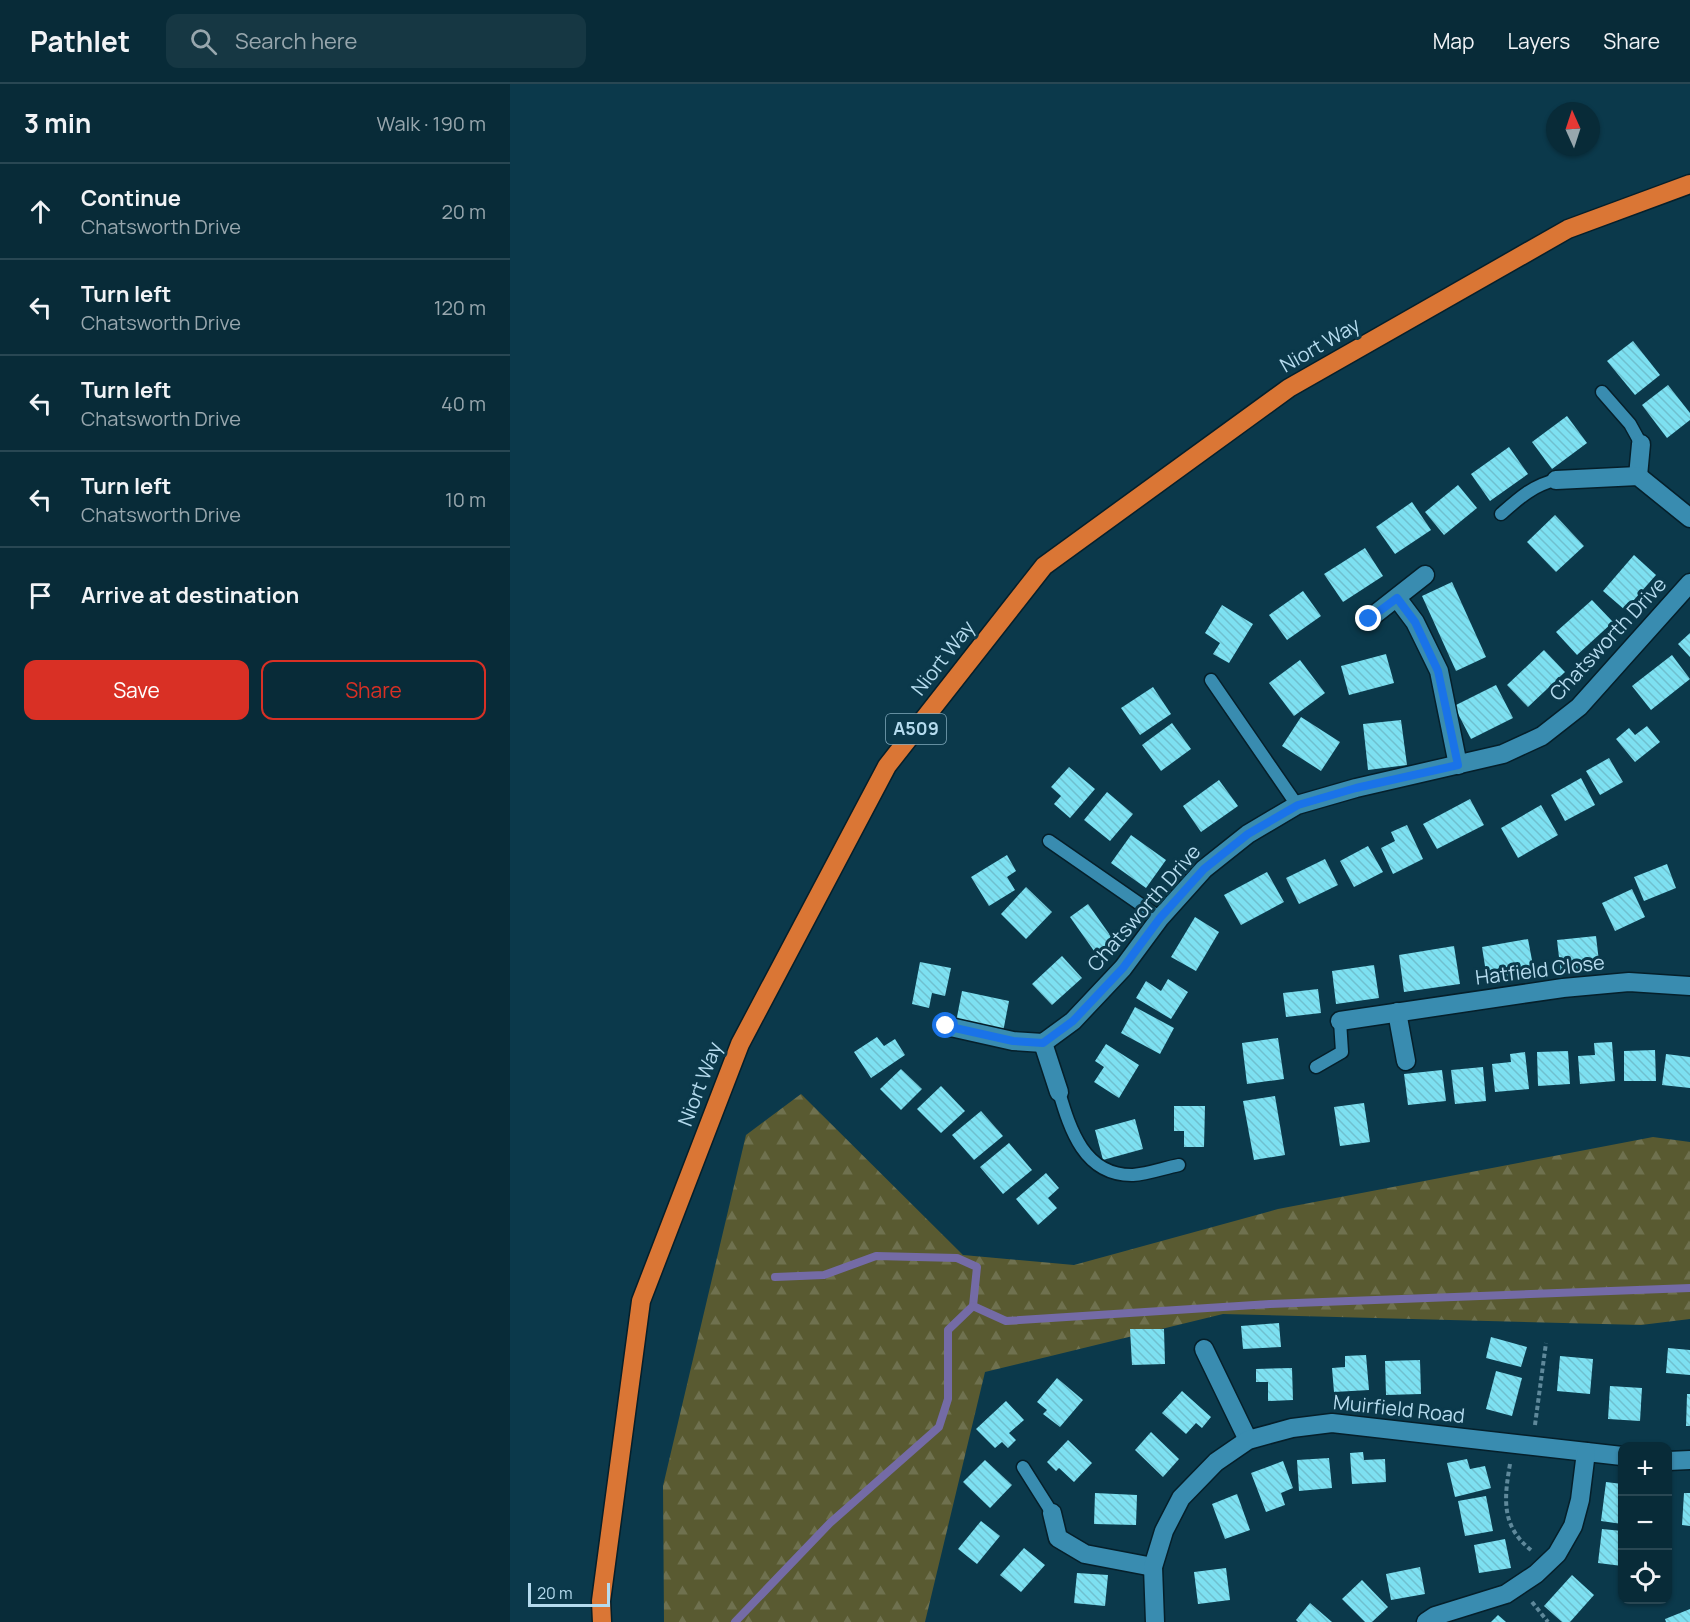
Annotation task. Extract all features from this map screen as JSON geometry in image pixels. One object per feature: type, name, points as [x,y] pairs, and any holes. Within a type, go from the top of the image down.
[{"type":"highway","name":"Niort Way","points":[[602,1622],[601,1601],[641,1301],[740,1044],[887,766],[1044,566],[1289,388],[1568,229],[1690,184]]},
{"type":"street","points":[[1638,476],[1641,444]]},
{"type":"street","points":[[1556,480],[1638,476],[1690,518]]},
{"type":"street","points":[[1369,619],[1425,575]]},
{"type":"street","name":"Chatsworth Drive","points":[[1043,1043],[1073,1021],[1123,968],[1160,918],[1204,869],[1248,834],[1298,805],[1356,788],[1503,754],[1542,736],[1579,707],[1628,655],[1690,583]]},
{"type":"street","points":[[1397,598],[1415,622],[1438,671],[1458,765]]},
{"type":"street","name":"Hatfield Close","points":[[1341,1021],[1563,988],[1629,981],[1690,986]]},
{"type":"street","points":[[1397,1012],[1406,1061]]},
{"type":"street","points":[[946,1026],[1013,1041],[1043,1043],[1059,1092]]},
{"type":"street","points":[[1204,1349],[1248,1440]]},
{"type":"street","name":"Muirfield Road","points":[[1155,1622],[1153,1567],[1164,1531],[1181,1498],[1216,1462],[1248,1440],[1292,1428],[1332,1423],[1618,1455]]},
{"type":"street","points":[[1426,1622],[1446,1612],[1506,1594],[1536,1574],[1557,1554],[1573,1526],[1580,1500],[1586,1452]]},
{"type":"street","points":[[1672,1461],[1690,1460]]},
{"type":"street","points":[[1052,1513],[1058,1538],[1085,1554],[1153,1567]]},
{"type":"lane","points":[[1602,392],[1630,424],[1641,444]]},
{"type":"lane","points":[[1501,514],[1530,490],[1543,483],[1556,480]]},
{"type":"lane","points":[[1211,680],[1298,805]]},
{"type":"lane","points":[[1049,840],[1160,918]]},
{"type":"lane","points":[[1316,1067],[1342,1052],[1341,1021]]},
{"type":"lane","points":[[1059,1092],[1069,1125],[1082,1150],[1102,1169],[1132,1175],[1179,1165]]},
{"type":"lane","points":[[1023,1467],[1052,1513]]},
{"type":"path","points":[[1546,1343],[1535,1425],[1509,1465],[1506,1506],[1510,1527],[1520,1542],[1536,1555],[1536,1574],[1531,1600],[1548,1622]]},
{"type":"green space","points":[[801,1094],[963,1255],[1074,1265],[1278,1209],[1653,1137],[1690,1142],[1690,1319],[1641,1325],[1223,1314],[985,1372],[925,1622],[664,1622],[663,1486],[746,1135]]},
{"type":"building","points":[[1633,341],[1660,375],[1635,395],[1607,361]]},
{"type":"building","points":[[1668,385],[1690,413],[1690,420],[1667,438],[1642,405]]},
{"type":"building","points":[[1567,416],[1587,443],[1552,469],[1532,442]]},
{"type":"building","points":[[1509,447],[1528,474],[1490,501],[1471,474]]},
{"type":"building","points":[[1458,485],[1477,508],[1444,535],[1425,512]]},
{"type":"building","points":[[1412,502],[1431,530],[1395,554],[1376,527]]},
{"type":"building","points":[[1555,515],[1584,546],[1556,572],[1527,542]]},
{"type":"building","points":[[1365,548],[1383,576],[1343,602],[1324,574]]},
{"type":"building","points":[[1634,555],[1656,575],[1625,610],[1603,591]]},
{"type":"building","points":[[1452,582],[1486,657],[1456,671],[1422,596]]},
{"type":"building","points":[[1303,591],[1321,616],[1287,640],[1269,615]]},
{"type":"building","points":[[1592,600],[1613,622],[1577,655],[1556,632]]},
{"type":"building","points":[[1222,605],[1253,624],[1229,663],[1213,654],[1220,643],[1205,633]]},
{"type":"building","points":[[1690,633],[1690,657],[1678,644]]},
{"type":"building","points":[[1544,650],[1565,672],[1528,707],[1507,685]]},
{"type":"building","points":[[1386,654],[1394,683],[1349,695],[1341,666]]},
{"type":"building","points":[[1672,655],[1690,679],[1651,710],[1632,686]]},
{"type":"building","points":[[1300,660],[1325,693],[1294,716],[1269,683]]},
{"type":"building","points":[[1496,685],[1513,718],[1471,739],[1454,706]]},
{"type":"building","points":[[1153,687],[1171,714],[1140,735],[1121,708]]},
{"type":"building","points":[[1301,717],[1340,742],[1321,771],[1282,746]]},
{"type":"building","points":[[1401,720],[1407,765],[1368,770],[1363,724]]},
{"type":"building","points":[[1172,723],[1191,749],[1161,771],[1142,745]]},
{"type":"building","points":[[1647,726],[1660,742],[1635,762],[1616,739],[1629,728],[1635,735]]},
{"type":"building","points":[[1609,758],[1623,782],[1600,795],[1586,771]]},
{"type":"building","points":[[1069,767],[1095,789],[1070,818],[1054,804],[1061,796],[1051,787]]},
{"type":"building","points":[[1581,778],[1595,805],[1565,821],[1551,795]]},
{"type":"building","points":[[1219,780],[1238,806],[1201,832],[1183,806]]},
{"type":"building","points":[[1107,792],[1133,814],[1110,841],[1084,820]]},
{"type":"building","points":[[1470,799],[1484,825],[1437,849],[1423,824]]},
{"type":"building","points":[[1541,805],[1558,835],[1518,858],[1501,828]]},
{"type":"building","points":[[1407,825],[1423,859],[1393,874],[1381,848],[1395,841],[1391,832]]},
{"type":"building","points":[[1131,835],[1166,860],[1146,888],[1111,863]]},
{"type":"building","points":[[1368,846],[1383,872],[1354,887],[1340,861]]},
{"type":"building","points":[[1007,855],[1016,871],[1007,877],[1015,890],[989,906],[971,877]]},
{"type":"building","points":[[1325,859],[1338,885],[1299,904],[1286,878]]},
{"type":"building","points":[[1667,864],[1676,888],[1644,901],[1634,877]]},
{"type":"building","points":[[1267,872],[1284,902],[1241,925],[1224,895]]},
{"type":"building","points":[[1026,887],[1052,912],[1026,939],[1001,914]]},
{"type":"building","points":[[1632,889],[1645,917],[1615,931],[1602,903]]},
{"type":"building","points":[[1088,904],[1117,945],[1099,958],[1070,917]]},
{"type":"building","points":[[1195,917],[1219,932],[1196,971],[1171,957]]},
{"type":"building","points":[[1596,936],[1600,970],[1561,974],[1557,940]]},
{"type":"building","points":[[1528,939],[1534,971],[1487,979],[1482,947]]},
{"type":"building","points":[[1454,946],[1460,984],[1404,992],[1399,955]]},
{"type":"building","points":[[1062,956],[1082,978],[1052,1005],[1032,984]]},
{"type":"building","points":[[920,962],[951,968],[945,996],[932,993],[929,1008],[912,1004]]},
{"type":"building","points":[[1374,965],[1379,998],[1336,1004],[1332,971]]},
{"type":"building","points":[[1168,979],[1188,992],[1171,1019],[1136,998],[1146,981],[1161,991]]},
{"type":"building","points":[[1318,989],[1321,1013],[1286,1017],[1283,993]]},
{"type":"building","points":[[962,991],[1009,1001],[1003,1032],[956,1022]]},
{"type":"building","points":[[1135,1007],[1174,1028],[1160,1054],[1121,1033]]},
{"type":"building","points":[[877,1037],[884,1046],[895,1039],[905,1055],[871,1078],[854,1052]]},
{"type":"building","points":[[1278,1038],[1284,1079],[1247,1084],[1242,1043]]},
{"type":"building","points":[[1612,1042],[1615,1081],[1580,1084],[1578,1056],[1595,1055],[1594,1043]]},
{"type":"building","points":[[1106,1044],[1139,1065],[1119,1098],[1094,1082],[1104,1067],[1095,1061]]},
{"type":"building","points":[[1655,1050],[1656,1081],[1624,1081],[1624,1051]]},
{"type":"building","points":[[1568,1051],[1570,1084],[1538,1086],[1537,1052]]},
{"type":"building","points":[[1525,1052],[1529,1089],[1495,1092],[1492,1064],[1511,1062],[1510,1054]]},
{"type":"building","points":[[1666,1054],[1690,1057],[1690,1088],[1662,1085]]},
{"type":"building","points":[[1483,1067],[1486,1101],[1455,1104],[1451,1070]]},
{"type":"building","points":[[901,1069],[922,1089],[901,1110],[880,1089]]},
{"type":"building","points":[[1442,1070],[1446,1101],[1408,1105],[1404,1074]]},
{"type":"building","points":[[941,1086],[965,1111],[941,1133],[917,1109]]},
{"type":"building","points":[[1275,1096],[1285,1155],[1254,1160],[1243,1101]]},
{"type":"building","points":[[1364,1103],[1370,1142],[1340,1146],[1334,1107]]},
{"type":"building","points":[[1174,1106],[1205,1106],[1204,1147],[1184,1147],[1184,1131],[1174,1131]]},
{"type":"building","points":[[981,1111],[1003,1136],[974,1160],[952,1135]]},
{"type":"building","points":[[1135,1119],[1143,1149],[1103,1160],[1095,1130]]},
{"type":"building","points":[[1009,1143],[1032,1170],[1003,1194],[980,1167]]},
{"type":"building","points":[[1046,1173],[1059,1188],[1048,1198],[1057,1208],[1038,1225],[1016,1199]]},
{"type":"building","points":[[1279,1323],[1281,1347],[1243,1349],[1241,1326]]},
{"type":"building","points":[[1130,1329],[1164,1329],[1165,1364],[1132,1365]]},
{"type":"building","points":[[1491,1337],[1527,1347],[1521,1367],[1486,1358]]},
{"type":"building","points":[[1668,1348],[1690,1350],[1690,1375],[1666,1373]]},
{"type":"building","points":[[1366,1355],[1369,1390],[1334,1392],[1332,1368],[1345,1367],[1345,1356]]},
{"type":"building","points":[[1560,1356],[1593,1359],[1590,1394],[1557,1391]]},
{"type":"building","points":[[1420,1360],[1421,1394],[1386,1395],[1385,1361]]},
{"type":"building","points":[[1292,1368],[1293,1400],[1268,1401],[1268,1382],[1256,1382],[1256,1369]]},
{"type":"building","points":[[1496,1371],[1522,1378],[1512,1416],[1486,1409]]},
{"type":"building","points":[[1057,1378],[1083,1400],[1060,1427],[1043,1414],[1047,1410],[1037,1402]]},
{"type":"building","points":[[1610,1386],[1642,1388],[1640,1421],[1608,1419]]},
{"type":"building","points":[[1182,1391],[1211,1417],[1202,1428],[1196,1423],[1186,1434],[1162,1413]]},
{"type":"building","points":[[1687,1394],[1690,1394],[1690,1426],[1686,1426]]},
{"type":"building","points":[[1006,1401],[1024,1420],[1009,1433],[1016,1440],[1008,1448],[1002,1442],[995,1448],[976,1429]]},
{"type":"building","points":[[1151,1432],[1179,1459],[1163,1477],[1135,1450]]},
{"type":"building","points":[[1068,1440],[1092,1463],[1074,1482],[1059,1468],[1056,1471],[1047,1462]]},
{"type":"building","points":[[1363,1452],[1364,1460],[1385,1459],[1386,1482],[1352,1484],[1350,1453]]},
{"type":"building","points":[[1329,1458],[1332,1488],[1299,1491],[1297,1460]]},
{"type":"building","points":[[1467,1459],[1470,1469],[1485,1466],[1491,1488],[1455,1497],[1447,1463]]},
{"type":"building","points":[[985,1460],[1012,1485],[990,1508],[963,1482]]},
{"type":"building","points":[[1283,1461],[1293,1488],[1281,1493],[1285,1505],[1266,1512],[1251,1473]]},
{"type":"building","points":[[1606,1482],[1618,1484],[1618,1523],[1601,1521]]},
{"type":"building","points":[[1095,1493],[1137,1495],[1136,1525],[1094,1524]]},
{"type":"building","points":[[1684,1493],[1690,1493],[1690,1526],[1682,1525]]},
{"type":"building","points":[[1237,1494],[1250,1530],[1225,1539],[1212,1504]]},
{"type":"building","points":[[1486,1496],[1493,1531],[1465,1536],[1458,1501]]},
{"type":"building","points":[[981,1521],[1000,1536],[977,1564],[958,1549]]},
{"type":"building","points":[[1602,1529],[1618,1531],[1618,1566],[1598,1563]]},
{"type":"building","points":[[1505,1539],[1511,1568],[1479,1573],[1474,1545]]},
{"type":"building","points":[[1024,1548],[1045,1565],[1021,1592],[1000,1575]]},
{"type":"building","points":[[1420,1567],[1425,1594],[1391,1600],[1386,1574]]},
{"type":"building","points":[[1226,1568],[1230,1600],[1198,1604],[1194,1572]]},
{"type":"building","points":[[1077,1573],[1108,1575],[1105,1606],[1074,1603]]},
{"type":"building","points":[[1572,1575],[1594,1595],[1570,1622],[1562,1622],[1544,1606]]},
{"type":"building","points":[[1362,1580],[1388,1607],[1372,1622],[1365,1622],[1342,1599]]},
{"type":"building","points":[[1310,1603],[1332,1622],[1298,1622],[1296,1620]]},
{"type":"building","points":[[1690,1609],[1690,1622],[1666,1622],[1665,1619]]},
{"type":"building","points":[[1498,1615],[1506,1622],[1491,1622]]},
{"type":"waterway","points":[[775,1277],[824,1275],[876,1256],[957,1258],[977,1267],[973,1306]]},
{"type":"waterway","points":[[735,1622],[830,1523],[939,1427],[948,1399],[948,1330],[973,1306],[1006,1321],[1270,1304],[1690,1288]]},
{"type":"route","points":[[946,1026],[1013,1041],[1043,1043],[1073,1021],[1123,968],[1160,918],[1204,869],[1248,834],[1298,805],[1356,788],[1458,765],[1438,671],[1415,622],[1397,598],[1369,619]]}]
